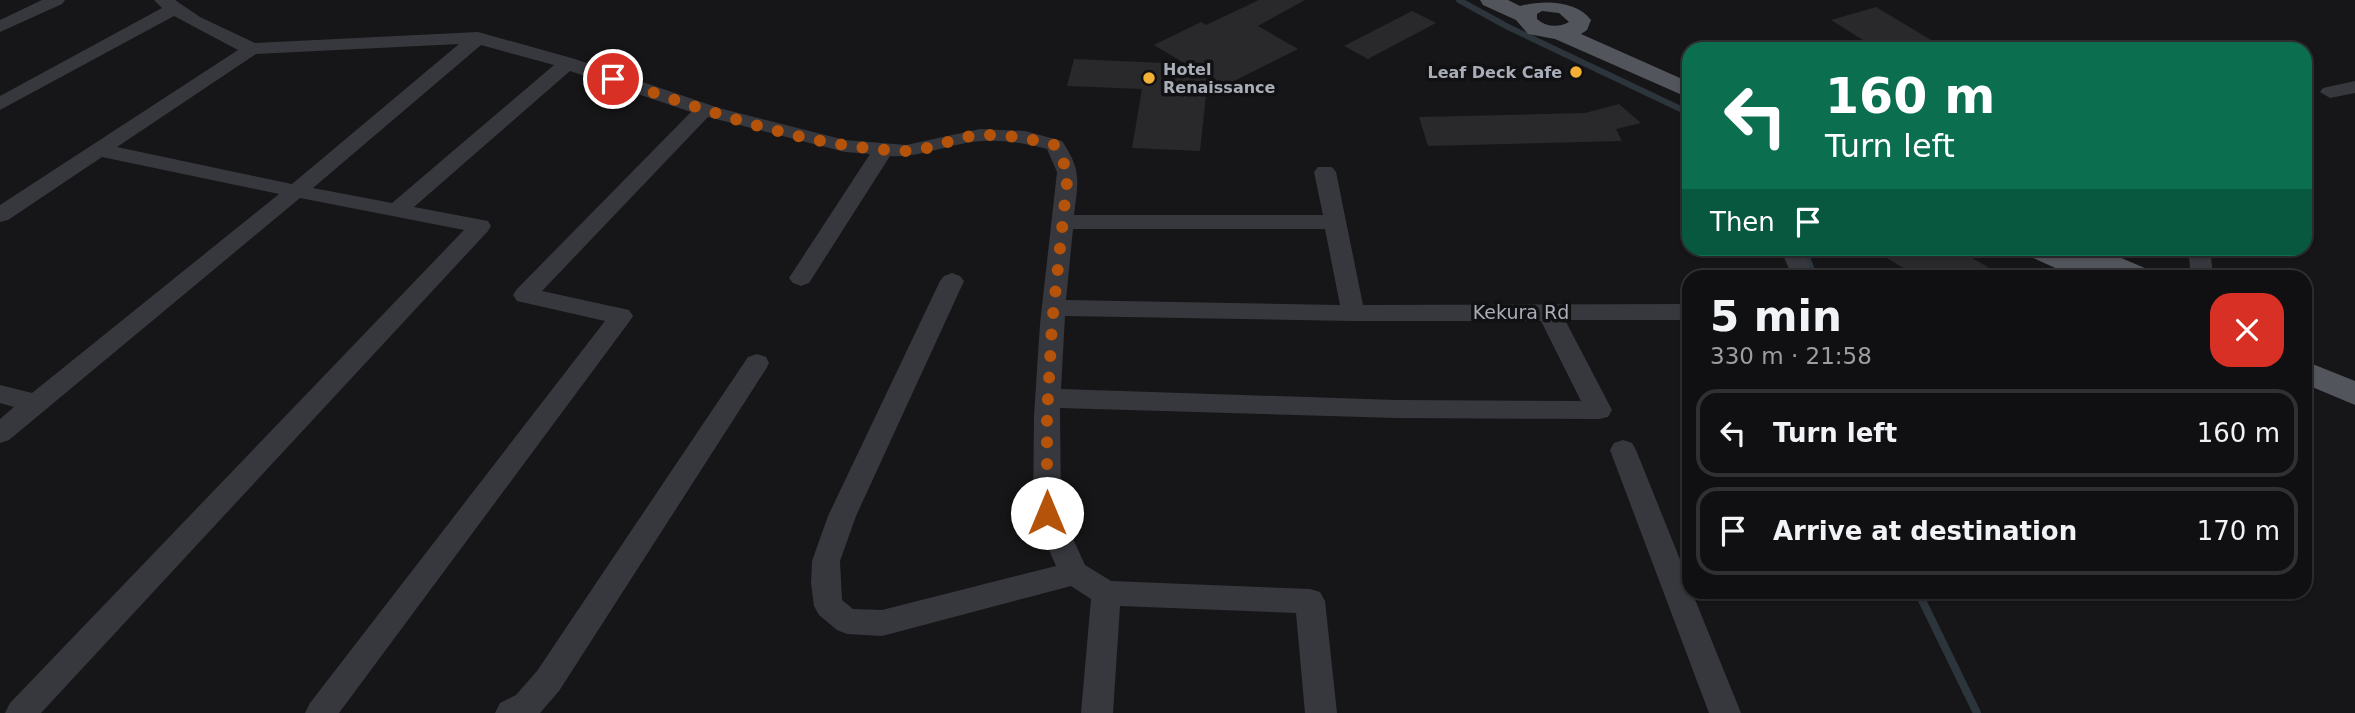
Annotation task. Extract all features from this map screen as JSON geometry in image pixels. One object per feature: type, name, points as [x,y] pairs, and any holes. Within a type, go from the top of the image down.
[{"type":"main road","points":[[1491,0],[1526,7],[1525,20],[1537,29],[1569,30],[1682,74]]},
{"type":"main road","points":[[1569,30],[1682,87]]},
{"type":"main road","points":[[2052,256],[2083,270]]},
{"type":"main road","points":[[2091,256],[2123,270]]},
{"type":"main road","points":[[2312,353],[2355,372]]},
{"type":"main road","points":[[2312,375],[2355,394]]},
{"type":"street","points":[[0,27],[56,0]]},
{"type":"street","points":[[0,104],[169,4],[194,20],[252,49],[478,38],[568,64],[704,110],[845,146],[906,151],[980,135],[1025,137],[1055,145],[1068,172],[1048,398],[1047,513],[1074,573],[1106,593],[1310,601],[1321,713]]},
{"type":"street","points":[[0,433],[33,403],[296,191],[478,38]]},
{"type":"street","points":[[0,215],[252,49]]},
{"type":"street","points":[[397,210],[568,64]]},
{"type":"street","points":[[2330,92],[2355,88]]},
{"type":"street","points":[[321,713],[621,316],[525,295],[704,110]]},
{"type":"street","points":[[801,278],[884,149]]},
{"type":"street","points":[[21,713],[480,226],[99,150]]},
{"type":"street","points":[[1325,172],[1353,313]]},
{"type":"street","points":[[1063,222],[1335,222]]},
{"type":"street","points":[[952,281],[842,516],[826,561],[825,583],[829,606],[847,621],[882,623],[1074,573]]},
{"type":"street","name":"Kekura Rd","points":[[1054,308],[1353,313],[1682,312]]},
{"type":"street","points":[[1048,398],[1396,409],[1599,410],[1549,312]]},
{"type":"street","points":[[511,713],[527,705],[548,681],[757,363]]},
{"type":"street","points":[[0,394],[33,403]]},
{"type":"street","points":[[1623,450],[1725,713]]},
{"type":"street","points":[[1097,713],[1106,593]]},
{"type":"building","name":"Hotel Renaissance","points":[[1259,0],[1305,0],[1258,26],[1298,49],[1206,95],[1200,151],[1132,148],[1142,89],[1067,86],[1074,59],[1186,64],[1154,45],[1201,22],[1206,25]]},
{"type":"building","points":[[1876,7],[1934,42],[1866,42],[1831,20]]},
{"type":"building","points":[[1412,11],[1436,23],[1368,59],[1344,46]]},
{"type":"building","points":[[1619,104],[1641,123],[1616,129],[1622,141],[1428,146],[1419,117],[1585,113]]},
{"type":"building","points":[[1883,256],[1969,256],[1993,270],[1907,270]]},
{"type":"waterway","points":[[1459,0],[1508,27],[1682,110]]},
{"type":"waterway","points":[[1807,256],[1812,270]]},
{"type":"waterway","points":[[1921,599],[1977,713]]},
{"type":"place","name":"Leaf Deck Cafe","points":[[1576,72]]},
{"type":"place","name":"Hotel Renaissance","points":[[1149,78]]},
{"type":"route","points":[[613,79],[712,112],[845,146],[906,151],[980,135],[1025,137],[1055,145],[1068,172],[1052,324],[1047,416],[1047,513]]}]
